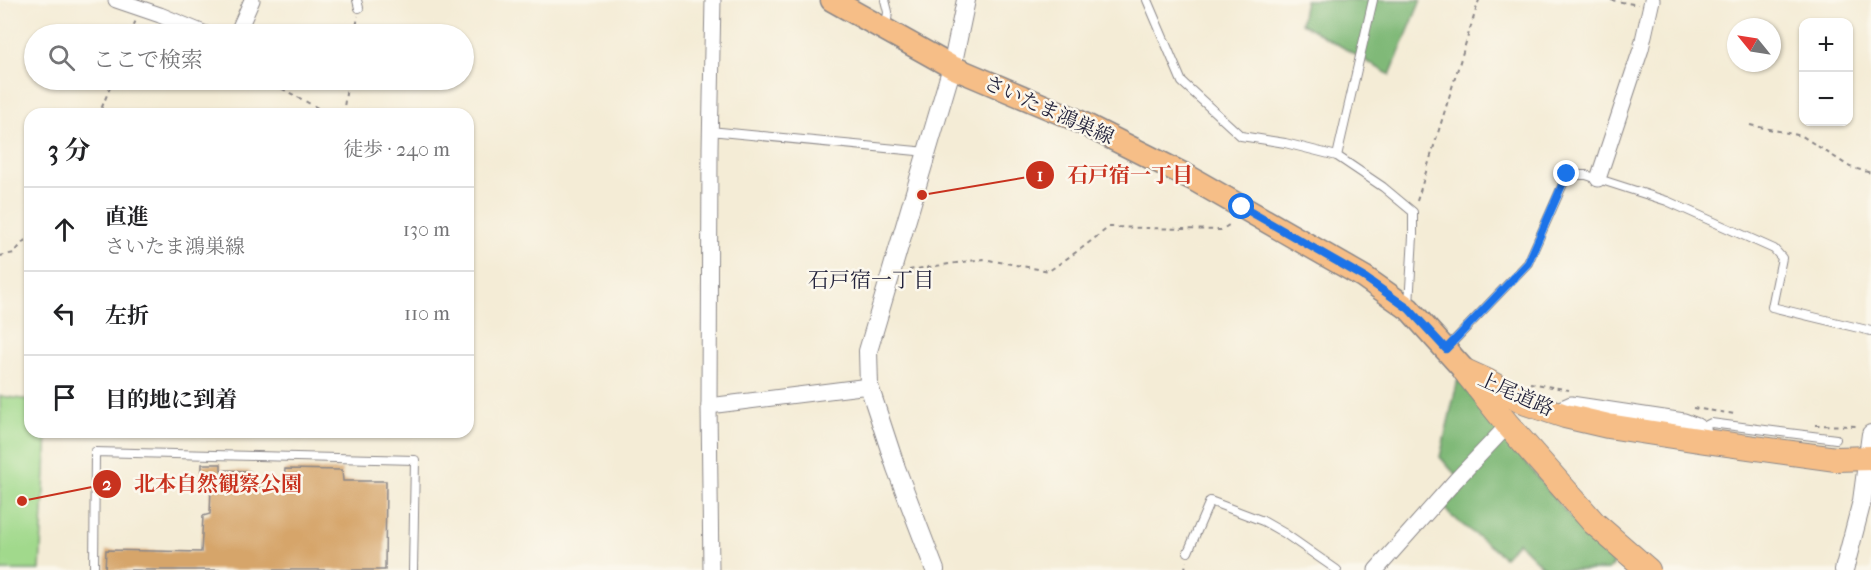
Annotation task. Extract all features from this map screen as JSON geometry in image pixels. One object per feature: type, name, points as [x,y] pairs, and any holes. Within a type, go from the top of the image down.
[{"type":"highway","name":"上尾道路","points":[[1465,371],[1526,403],[1608,426],[1707,435],[1836,459],[1870,458]]},
{"type":"highway","name":"上尾道路","points":[[1465,371],[1594,524],[1648,570]]},
{"type":"main road","name":"さいたま鴻巣線","points":[[832,0],[952,67],[1070,117],[1191,178],[1364,277],[1409,309],[1465,371]]},
{"type":"street","points":[[116,0],[182,24]]},
{"type":"street","points":[[241,24],[252,0]]},
{"type":"street","points":[[711,570],[709,406],[712,0]]},
{"type":"street","points":[[936,570],[896,468],[869,386],[868,351],[952,67],[966,0]]},
{"type":"street","points":[[1598,179],[1641,49],[1651,4]]},
{"type":"street","points":[[709,406],[869,386]]},
{"type":"street","points":[[1377,570],[1508,424]]},
{"type":"street","points":[[1844,570],[1862,501],[1870,458],[1871,434]]},
{"type":"lane","points":[[885,0],[888,12],[886,30]]},
{"type":"lane","points":[[1147,0],[1182,82],[1241,135],[1336,156],[1383,187],[1413,212],[1409,309]]},
{"type":"lane","points":[[1336,156],[1373,0]]},
{"type":"lane","points":[[710,131],[927,152]]},
{"type":"lane","points":[[1446,349],[1528,263],[1567,174],[1586,175],[1667,201],[1774,249],[1782,258],[1773,307],[1871,331]]},
{"type":"lane","points":[[1707,435],[1711,423],[1836,440]]},
{"type":"lane","points":[[94,570],[95,452],[415,460],[413,570]]},
{"type":"lane","points":[[1188,552],[1210,501],[1263,521],[1337,570]]},
{"type":"path","points":[[1413,212],[1479,0]]},
{"type":"path","points":[[1611,0],[1651,4]]},
{"type":"path","points":[[356,24],[358,4]]},
{"type":"path","points":[[100,108],[108,90]]},
{"type":"path","points":[[285,90],[318,108]]},
{"type":"path","points":[[345,108],[347,90]]},
{"type":"path","points":[[1750,125],[1802,136],[1850,167],[1871,173]]},
{"type":"path","points":[[891,272],[983,259],[1049,272],[1109,227],[1221,230],[1235,220],[1242,207]]},
{"type":"path","points":[[0,256],[15,253],[24,242]]},
{"type":"green space","points":[[1305,0],[1421,0],[1390,75],[1301,23]]},
{"type":"green space","points":[[1458,379],[1565,511],[1614,564],[1608,570],[1546,570],[1518,542],[1504,557],[1450,515],[1442,504],[1461,481],[1440,457]]},
{"type":"green space","points":[[0,396],[24,399],[24,438],[47,438],[40,570],[0,570]]},
{"type":"building","points":[[202,464],[221,464],[221,470],[250,471],[248,487],[283,490],[285,469],[342,470],[343,481],[386,481],[385,570],[105,570],[106,550],[201,552],[203,516],[210,514],[211,487],[202,485]]},
{"type":"place","name":"石戸宿一丁目","points":[[922,195]]},
{"type":"place","name":"北本自然観察公園","points":[[22,501]]},
{"type":"district","name":"石戸宿一丁目","points":[[871,280]]},
{"type":"route","points":[[1242,207],[1364,277],[1409,309],[1446,349],[1528,263],[1567,174]]}]
